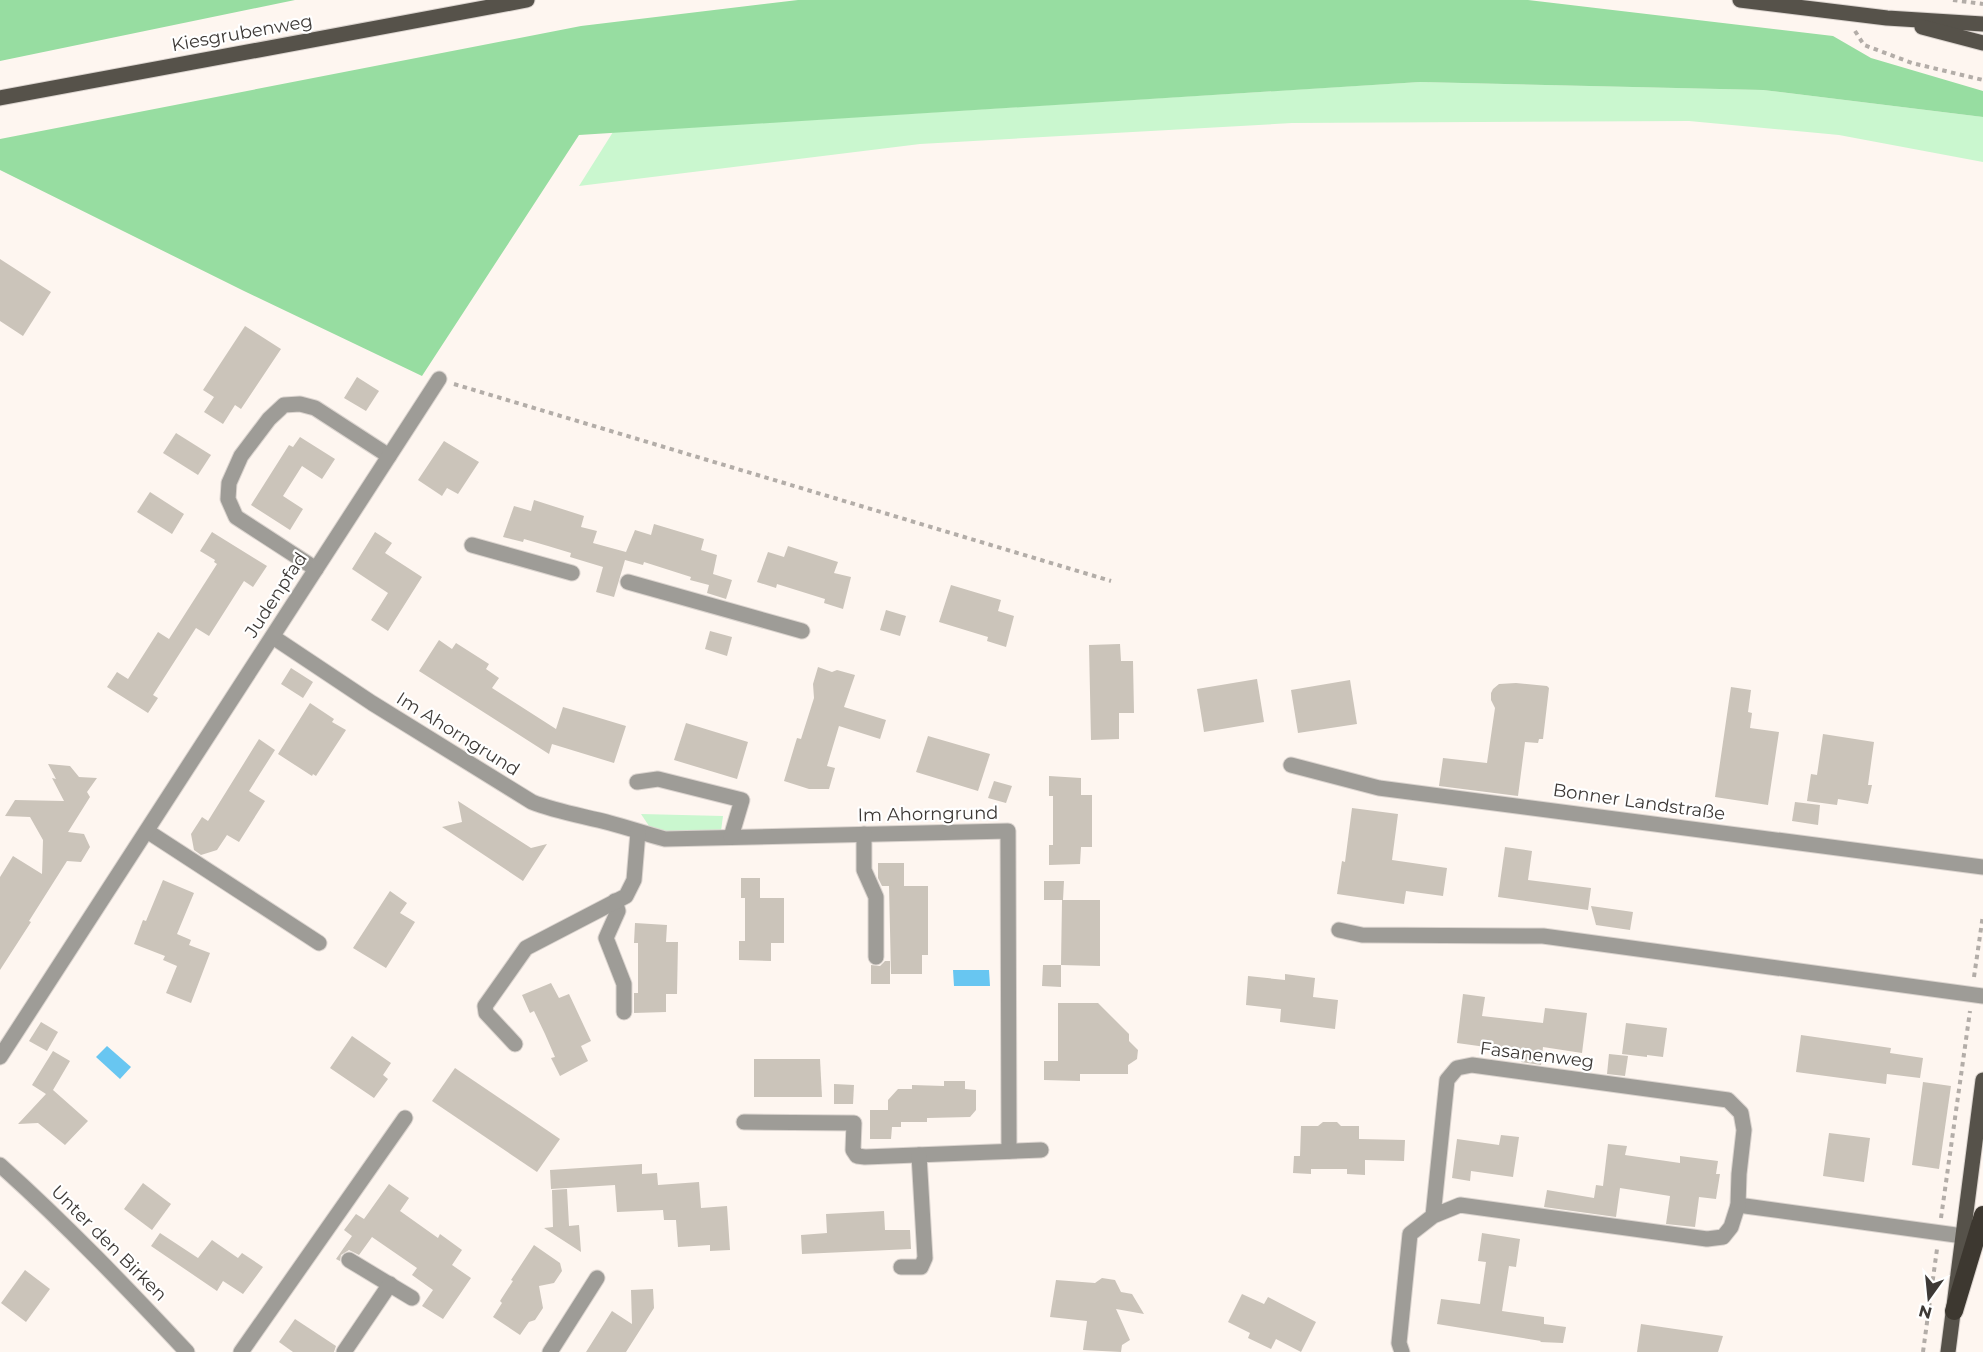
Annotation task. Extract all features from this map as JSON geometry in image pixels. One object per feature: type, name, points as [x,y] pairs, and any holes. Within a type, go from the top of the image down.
[{"type":"highway","points":[[1954,1311],[1983,1215]]},
{"type":"main road","name":"Kiesgrubenweg","points":[[0,98],[527,0]]},
{"type":"main road","points":[[1740,0],[1887,18],[1983,24]]},
{"type":"main road","points":[[1887,18],[1983,43]]},
{"type":"main road","points":[[1948,1352],[1983,1080]]},
{"type":"street","name":"Judenpfad","points":[[0,1057],[439,380]]},
{"type":"street","points":[[316,569],[236,517],[228,499],[229,483],[241,456],[269,419],[284,405],[300,404],[315,408],[390,456]]},
{"type":"street","points":[[472,545],[572,573]]},
{"type":"street","points":[[628,582],[802,631]]},
{"type":"street","name":"Im Ahorngrund","points":[[273,637],[372,703],[532,802],[552,810],[612,823],[665,839],[1008,831],[1010,1151]]},
{"type":"street","name":"Bonner Landstraße","points":[[1291,765],[1379,788],[1983,867]]},
{"type":"street","points":[[637,782],[658,779],[742,800],[731,837]]},
{"type":"street","points":[[147,831],[319,943]]},
{"type":"street","points":[[515,1044],[486,1013],[484,1006],[526,948],[626,896],[634,880],[638,832]]},
{"type":"street","points":[[864,834],[864,870],[876,897],[876,957]]},
{"type":"street","points":[[615,901],[618,911],[606,938],[624,984],[624,1012]]},
{"type":"street","points":[[1339,930],[1362,935],[1543,936],[1978,995]]},
{"type":"street","name":"Fasanenweg","points":[[1433,1216],[1447,1080],[1457,1068],[1472,1065],[1728,1100],[1741,1113],[1744,1130],[1738,1205]]},
{"type":"street","points":[[241,1352],[405,1118]]},
{"type":"street","points":[[744,1122],[854,1123],[853,1150],[857,1156],[1041,1150]]},
{"type":"street","points":[[902,1267],[921,1267],[925,1258],[919,1155]]},
{"type":"street","name":"Unter den Birken","points":[[0,1165],[38,1198],[106,1265],[187,1352]]},
{"type":"street","points":[[1402,1352],[1399,1343],[1410,1234],[1433,1216],[1460,1205],[1707,1239],[1723,1236],[1727,1232],[1731,1227],[1738,1205],[1963,1236]]},
{"type":"street","points":[[349,1260],[412,1298]]},
{"type":"street","points":[[549,1352],[597,1278]]},
{"type":"street","points":[[344,1352],[390,1284]]},
{"type":"path","points":[[1953,0],[1983,4]]},
{"type":"path","points":[[1843,13],[1864,45],[1912,63],[1983,80]]},
{"type":"path","points":[[439,380],[1111,581]]},
{"type":"path","points":[[1923,1352],[1939,1232],[1978,995],[1983,915]]},
{"type":"green space","points":[[0,0],[295,0],[0,61]]},
{"type":"green space","points":[[798,0],[1528,0],[1833,36],[1871,58],[1983,91],[1983,117],[1763,90],[1420,82],[579,135],[422,376],[0,170],[0,139],[581,26]]},
{"type":"green space","points":[[1420,82],[1763,90],[1983,117],[1983,162],[1839,135],[1689,121],[1292,123],[920,144],[579,186],[613,132]]},
{"type":"green space","points":[[641,814],[723,816],[721,831],[661,831],[649,826]]},
{"type":"water","points":[[953,970],[989,970],[990,986],[954,986]]},
{"type":"water","points":[[107,1046],[131,1067],[120,1079],[96,1057]]},
{"type":"building","points":[[0,259],[51,292],[23,336],[0,321]]},
{"type":"building","points":[[245,326],[281,349],[241,409],[235,405],[223,424],[204,412],[214,397],[203,390]]},
{"type":"building","points":[[357,377],[379,391],[366,411],[344,398]]},
{"type":"building","points":[[176,433],[211,455],[198,475],[163,453]]},
{"type":"building","points":[[300,437],[335,459],[322,479],[302,466],[283,496],[303,509],[290,530],[251,505],[289,445],[293,447]]},
{"type":"building","points":[[444,441],[479,462],[458,494],[447,488],[442,496],[418,480]]},
{"type":"building","points":[[150,492],[184,514],[172,534],[137,512]]},
{"type":"building","points":[[534,500],[584,516],[581,527],[597,531],[593,543],[626,552],[635,530],[651,535],[654,524],[704,539],[701,550],[717,555],[713,574],[732,580],[726,599],[707,593],[709,585],[690,580],[691,577],[644,562],[643,565],[625,560],[614,597],[596,592],[603,567],[570,557],[571,553],[548,546],[524,539],[523,542],[503,537],[514,506],[531,511]]},
{"type":"building","points":[[212,532],[267,566],[253,587],[244,581],[209,636],[196,628],[153,695],[158,698],[148,713],[107,687],[117,672],[128,679],[158,632],[169,639],[217,564],[215,560],[200,551]]},
{"type":"building","points":[[375,532],[392,543],[385,553],[422,577],[388,631],[371,620],[388,593],[352,569]]},
{"type":"building","points":[[788,546],[838,562],[834,573],[851,577],[843,609],[824,603],[825,599],[777,584],[776,588],[757,582],[768,552],[784,557]]},
{"type":"building","points":[[951,585],[1001,600],[998,611],[1014,616],[1006,647],[987,641],[988,637],[939,622]]},
{"type":"building","points":[[886,610],[906,616],[900,636],[880,630]]},
{"type":"building","points":[[710,631],[732,637],[727,656],[705,649]]},
{"type":"building","points":[[439,640],[452,649],[456,643],[489,664],[486,669],[499,678],[492,688],[556,729],[563,707],[626,726],[614,763],[552,744],[549,754],[419,671]]},
{"type":"building","points":[[1120,644],[1121,661],[1133,661],[1134,713],[1119,713],[1119,739],[1091,740],[1089,645]]},
{"type":"building","points":[[818,667],[832,672],[837,670],[855,675],[844,707],[886,720],[880,739],[839,726],[827,766],[835,768],[829,789],[809,789],[784,781],[797,738],[801,739],[814,698],[813,684]]},
{"type":"building","points":[[291,668],[313,682],[303,698],[281,684]]},
{"type":"building","points":[[1257,679],[1264,722],[1204,732],[1197,689]]},
{"type":"building","points":[[1350,680],[1357,724],[1298,733],[1291,690]]},
{"type":"building","points":[[1516,683],[1549,688],[1543,739],[1539,739],[1538,743],[1525,742],[1518,796],[1439,786],[1443,758],[1487,763],[1495,708],[1491,700],[1491,693],[1499,684]]},
{"type":"building","points":[[1731,687],[1751,690],[1748,712],[1752,713],[1750,728],[1779,732],[1768,805],[1715,797]]},
{"type":"building","points":[[310,703],[334,719],[332,722],[346,730],[316,776],[313,774],[312,776],[278,754]]},
{"type":"building","points":[[686,723],[748,742],[737,779],[674,760]]},
{"type":"building","points":[[1823,734],[1874,742],[1868,785],[1872,785],[1868,804],[1838,799],[1837,805],[1807,801],[1811,774],[1817,775]]},
{"type":"building","points":[[928,736],[990,754],[978,791],[916,772]]},
{"type":"building","points":[[259,739],[275,750],[249,791],[265,801],[239,842],[227,835],[217,850],[201,855],[194,850],[191,834],[202,817],[208,821]]},
{"type":"building","points":[[48,764],[70,766],[79,777],[97,778],[87,792],[90,797],[68,832],[84,834],[90,847],[81,862],[67,861],[0,970],[0,877],[13,856],[42,874],[43,840],[30,817],[5,816],[15,800],[64,801],[52,778],[56,779]]},
{"type":"building","points":[[1049,776],[1081,778],[1081,795],[1092,795],[1092,847],[1081,847],[1080,864],[1049,865],[1049,845],[1053,845],[1053,796],[1049,796]]},
{"type":"building","points":[[994,781],[1012,786],[1006,803],[988,798]]},
{"type":"building","points":[[458,801],[531,848],[547,844],[523,881],[442,827],[462,822]]},
{"type":"building","points":[[1795,802],[1820,805],[1818,825],[1792,821]]},
{"type":"building","points":[[1352,808],[1398,814],[1392,860],[1447,868],[1443,896],[1406,891],[1404,904],[1337,894],[1342,861],[1345,862]]},
{"type":"building","points":[[1505,847],[1532,851],[1528,880],[1591,888],[1588,910],[1498,897]]},
{"type":"building","points":[[878,863],[904,863],[904,886],[928,886],[928,955],[922,955],[922,974],[891,974],[889,886],[882,886],[878,878]]},
{"type":"building","points":[[741,878],[760,878],[760,898],[784,898],[784,943],[771,943],[771,961],[739,960],[739,941],[745,941],[745,898],[741,898]]},
{"type":"building","points":[[163,880],[194,893],[177,934],[191,940],[189,945],[210,953],[191,1003],[166,993],[177,966],[163,960],[165,956],[134,944]]},
{"type":"building","points":[[1044,881],[1064,881],[1063,900],[1100,900],[1100,966],[1061,965],[1062,900],[1044,900]]},
{"type":"building","points":[[390,891],[407,903],[400,913],[415,922],[386,968],[353,948]]},
{"type":"building","points":[[1591,906],[1633,912],[1630,930],[1596,925]]},
{"type":"building","points":[[635,923],[667,925],[666,942],[678,942],[677,994],[666,994],[666,1012],[634,1013],[634,993],[638,993],[638,943],[634,943]]},
{"type":"building","points":[[885,961],[890,961],[890,984],[871,984],[871,965],[880,966]]},
{"type":"building","points":[[1043,965],[1061,965],[1061,987],[1042,986]]},
{"type":"building","points":[[1285,974],[1315,978],[1313,997],[1338,1000],[1335,1029],[1280,1022],[1281,1009],[1246,1005],[1248,976],[1285,980]]},
{"type":"building","points":[[551,983],[559,998],[569,994],[591,1041],[581,1046],[588,1061],[560,1076],[551,1058],[555,1057],[545,1034],[534,1011],[530,1013],[522,995]]},
{"type":"building","points":[[1463,994],[1485,997],[1482,1016],[1543,1023],[1545,1008],[1587,1013],[1582,1053],[1543,1047],[1541,1065],[1521,1062],[1522,1052],[1457,1043]]},
{"type":"building","points":[[1058,1003],[1098,1003],[1129,1034],[1129,1041],[1138,1050],[1137,1059],[1128,1065],[1128,1074],[1080,1074],[1080,1081],[1044,1080],[1044,1061],[1058,1061]]},
{"type":"building","points":[[41,1022],[58,1032],[47,1051],[29,1041]]},
{"type":"building","points":[[1626,1023],[1667,1028],[1663,1057],[1622,1054]]},
{"type":"building","points":[[1801,1035],[1891,1048],[1890,1053],[1923,1058],[1920,1078],[1887,1074],[1886,1084],[1796,1072]]},
{"type":"building","points":[[352,1036],[391,1063],[383,1075],[388,1079],[374,1098],[330,1068]]},
{"type":"building","points":[[53,1051],[70,1061],[53,1090],[88,1121],[65,1145],[38,1123],[18,1124],[46,1094],[32,1085]]},
{"type":"building","points":[[1609,1054],[1628,1056],[1625,1076],[1607,1074]]},
{"type":"building","points":[[754,1059],[820,1059],[822,1097],[754,1097]]},
{"type":"building","points":[[455,1068],[560,1139],[537,1172],[432,1101]]},
{"type":"building","points":[[944,1081],[965,1081],[965,1089],[976,1090],[976,1110],[970,1117],[927,1118],[927,1122],[901,1122],[901,1127],[892,1127],[891,1139],[870,1139],[870,1110],[888,1110],[888,1100],[898,1089],[912,1089],[912,1085],[944,1086]]},
{"type":"building","points":[[1923,1082],[1951,1086],[1939,1169],[1912,1165]]},
{"type":"building","points":[[834,1084],[854,1085],[853,1104],[834,1104]]},
{"type":"building","points":[[1323,1122],[1337,1122],[1341,1126],[1359,1126],[1359,1139],[1405,1140],[1404,1161],[1365,1160],[1365,1175],[1347,1174],[1347,1169],[1311,1169],[1311,1174],[1293,1173],[1294,1156],[1300,1156],[1301,1126],[1318,1126]]},
{"type":"building","points":[[1829,1133],[1870,1138],[1864,1182],[1823,1176]]},
{"type":"building","points":[[1501,1135],[1519,1137],[1513,1177],[1471,1171],[1470,1181],[1452,1178],[1457,1139],[1499,1145]]},
{"type":"building","points":[[1608,1144],[1627,1146],[1625,1155],[1680,1163],[1680,1156],[1718,1161],[1716,1174],[1720,1174],[1716,1199],[1699,1197],[1695,1227],[1666,1224],[1670,1196],[1620,1188],[1616,1217],[1544,1207],[1547,1190],[1594,1198],[1596,1185],[1603,1186]]},
{"type":"building","points":[[642,1164],[642,1174],[657,1173],[658,1185],[699,1182],[701,1208],[727,1206],[730,1250],[710,1251],[710,1245],[678,1247],[676,1220],[664,1220],[663,1210],[617,1212],[615,1185],[551,1189],[550,1170]]},
{"type":"building","points":[[143,1183],[171,1204],[152,1230],[124,1209]]},
{"type":"building","points":[[389,1184],[409,1198],[400,1211],[438,1238],[440,1234],[462,1250],[452,1265],[471,1278],[443,1319],[422,1306],[433,1290],[412,1275],[417,1268],[372,1237],[359,1255],[349,1250],[341,1255],[340,1261],[336,1259],[352,1236],[344,1230],[356,1214],[364,1219]]},
{"type":"building","points":[[567,1189],[569,1226],[579,1225],[581,1252],[544,1228],[553,1227],[552,1190]]},
{"type":"building","points":[[884,1211],[885,1230],[910,1230],[911,1249],[802,1254],[801,1235],[827,1233],[826,1214]]},
{"type":"building","points":[[160,1233],[198,1258],[212,1240],[238,1258],[242,1253],[263,1267],[243,1294],[223,1281],[217,1291],[151,1246]]},
{"type":"building","points":[[1482,1233],[1520,1239],[1516,1267],[1509,1266],[1502,1311],[1544,1317],[1544,1324],[1566,1327],[1563,1343],[1540,1342],[1437,1324],[1441,1299],[1480,1304],[1486,1262],[1478,1261]]},
{"type":"building","points":[[534,1245],[560,1263],[562,1271],[554,1283],[539,1286],[543,1308],[520,1335],[493,1317],[513,1281],[511,1280]]},
{"type":"building","points":[[25,1270],[50,1289],[26,1322],[1,1303]]},
{"type":"building","points":[[1102,1278],[1115,1280],[1121,1292],[1132,1294],[1144,1314],[1116,1309],[1130,1340],[1122,1345],[1121,1352],[1083,1350],[1087,1321],[1050,1317],[1056,1280],[1095,1283]]},
{"type":"building","points":[[653,1289],[654,1308],[626,1352],[586,1352],[612,1311],[632,1324],[631,1290]]},
{"type":"building","points":[[1242,1294],[1264,1304],[1268,1297],[1316,1322],[1301,1352],[1276,1339],[1271,1349],[1248,1338],[1250,1333],[1228,1322]]},
{"type":"building","points":[[295,1319],[336,1346],[334,1352],[293,1352],[279,1342]]},
{"type":"building","points":[[1641,1324],[1723,1336],[1718,1352],[1637,1352]]}]
